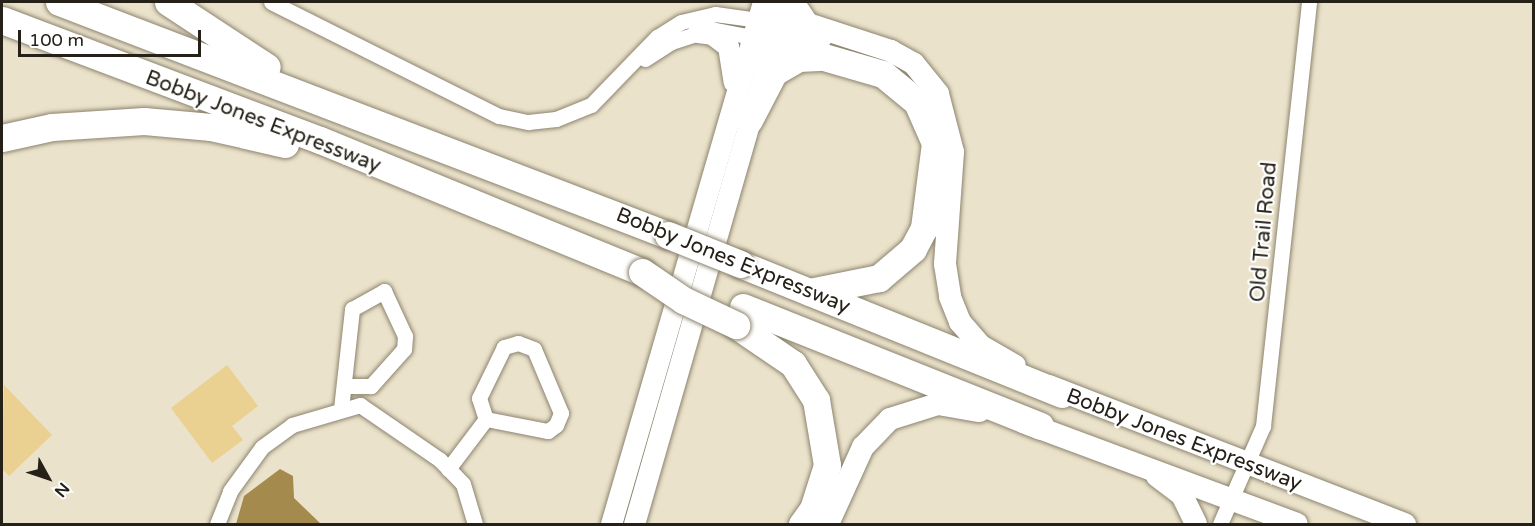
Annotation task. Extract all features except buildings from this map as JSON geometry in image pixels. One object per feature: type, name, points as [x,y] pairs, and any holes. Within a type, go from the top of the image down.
[{"type":"highway","name":"Bobby Jones Expressway","points":[[59,2],[324,100],[668,235],[1062,394]]},
{"type":"highway","points":[[168,2],[220,40],[324,100]]},
{"type":"highway","name":"Bobby Jones Expressway","points":[[2,20],[642,272],[683,300],[739,316],[1040,426]]},
{"type":"highway","points":[[764,25],[825,56],[883,74],[908,92],[932,131],[934,171],[924,228],[903,261],[865,282],[809,292]]},
{"type":"highway","points":[[739,121],[774,72],[798,58],[825,56]]},
{"type":"highway","points":[[2,138],[62,126],[144,121],[211,127],[374,165]]},
{"type":"highway","points":[[739,316],[793,364],[816,400],[827,465],[823,486],[802,525]]},
{"type":"main road","points":[[634,525],[764,25],[784,2]]},
{"type":"main road","points":[[793,2],[808,24],[891,51],[914,64],[938,94],[953,152],[945,264],[960,322],[981,346],[1062,394]]},
{"type":"main road","points":[[764,25],[884,55],[917,73],[938,94]]},
{"type":"main road","points":[[611,525],[739,121],[732,55],[718,37],[698,32]]},
{"type":"main road","name":"Bobby Jones Expressway","points":[[1062,394],[1405,525]]},
{"type":"main road","points":[[828,525],[863,447],[899,413],[951,405],[1040,426]]},
{"type":"main road","name":"Bobby Jones Expressway","points":[[1040,426],[1234,497],[1289,521]]},
{"type":"main road","points":[[1139,463],[1182,495],[1196,525]]},
{"type":"main road","points":[[1247,525],[1289,521]]},
{"type":"street","points":[[271,2],[514,120],[543,122],[581,111],[630,69],[670,42],[698,32],[764,25]]},
{"type":"street","name":"Old Trail Road","points":[[1220,525],[1250,465],[1264,415],[1309,2]]},
{"type":"street","points":[[630,69],[657,37],[681,22],[715,14],[764,25]]},
{"type":"street","points":[[342,409],[344,386],[352,309],[384,291],[405,336],[404,349],[371,386],[344,386]]},
{"type":"street","points":[[518,343],[534,350],[561,413],[556,425],[548,430],[486,419],[479,398],[504,347],[518,343]]},
{"type":"street","points":[[217,525],[230,490],[262,447],[292,425],[360,405],[448,469],[462,484],[475,525]]},
{"type":"street","points":[[448,469],[486,419]]},
{"type":"shaded area","points":[[227,365],[258,406],[232,426],[243,440],[212,463],[171,408]]},
{"type":"shaded area","points":[[4,385],[52,435],[9,476],[2,469]]},
{"type":"shaded area","points":[[280,469],[293,476],[294,498],[320,523],[343,524],[236,524],[244,496]]}]
